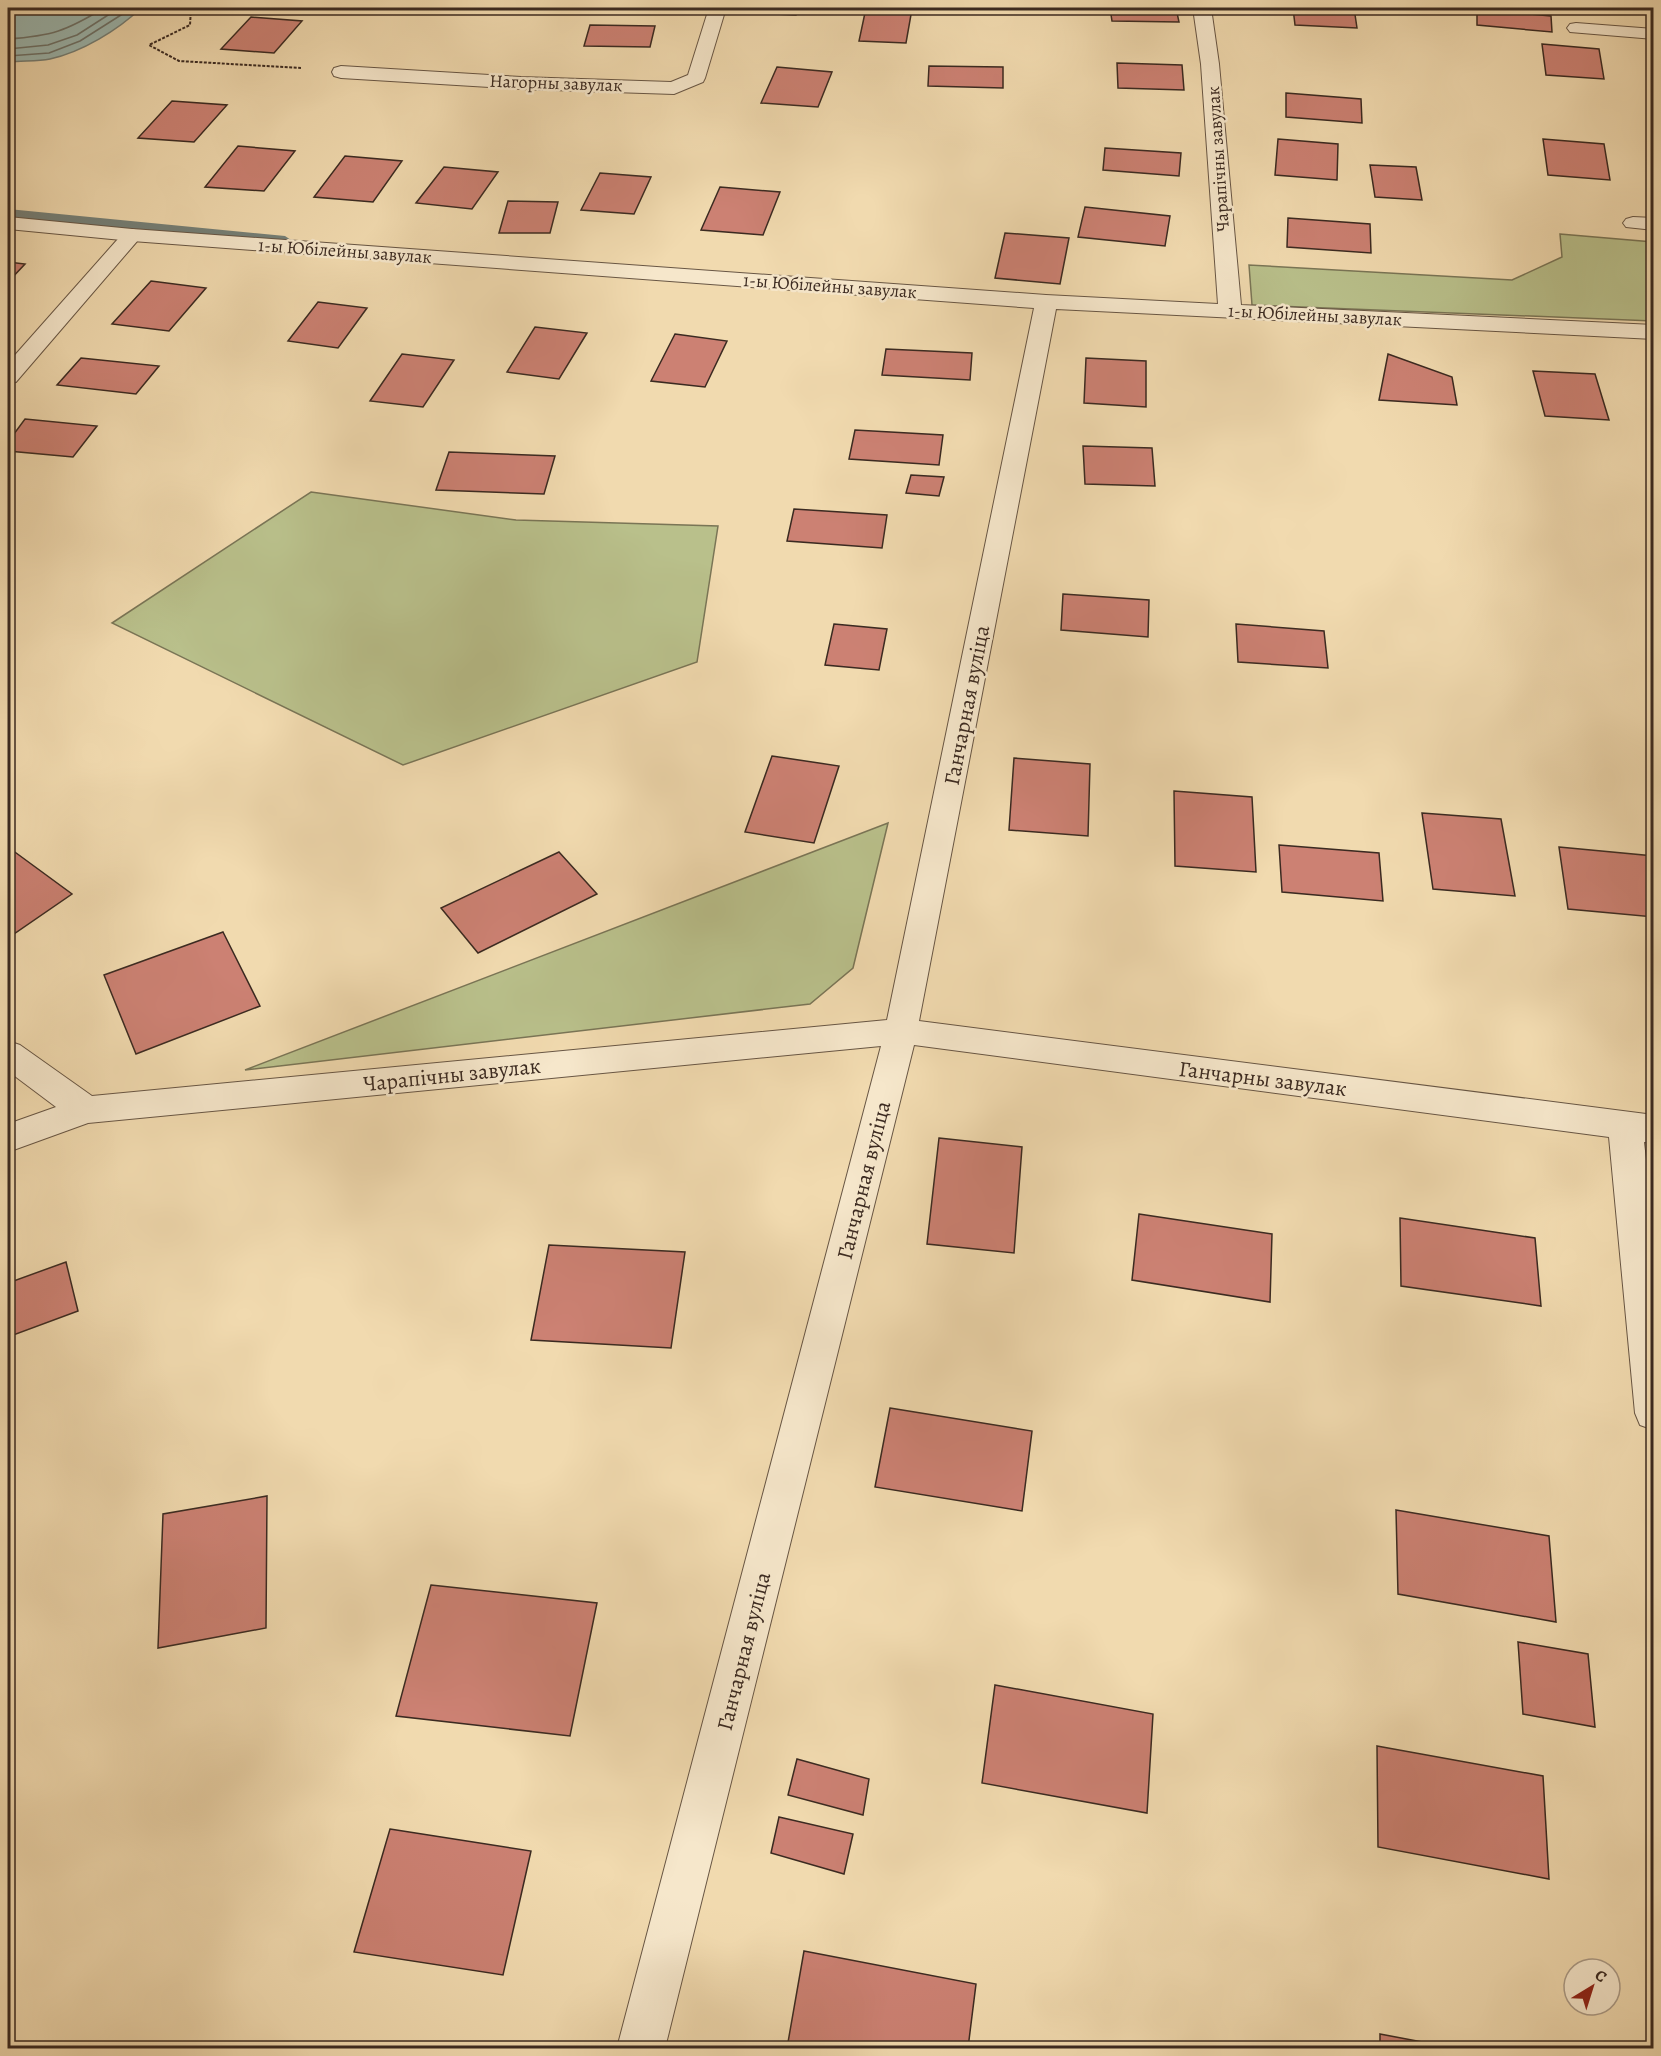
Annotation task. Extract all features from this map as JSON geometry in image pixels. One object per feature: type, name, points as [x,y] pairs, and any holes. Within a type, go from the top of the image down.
[{"type":"street","name":"Нагорны завулак","points":[[341,72],[521,83],[674,88],[696,78],[717,8]]},
{"type":"street","name":"Чарапічны завулак","points":[[1202,8],[1210,64],[1230,311]]},
{"type":"street","points":[[1576,28],[1653,34]]},
{"type":"street","name":"1-ы Юбілейны завулак","points":[[8,223],[132,235],[1046,302],[1653,332]]},
{"type":"street","points":[[8,377],[132,235]]},
{"type":"street","name":"Ганчарная вуліца","points":[[641,2049],[901,1030],[1046,302]]},
{"type":"street","name":"Чарапічны завулак","points":[[8,1138],[86,1110],[901,1030]]},
{"type":"street","name":"Ганчарны завулак","points":[[901,1030],[1639,1127],[1653,1413]]},
{"type":"street","points":[[8,1054],[86,1110]]},
{"type":"path","points":[[191,8],[190,24],[149,45],[179,61],[227,62],[341,72]]},
{"type":"green space","points":[[1560,234],[1653,242],[1653,321],[1252,305],[1249,265],[1512,280],[1562,257]]},
{"type":"green space","points":[[311,492],[516,520],[718,526],[697,662],[403,765],[112,623]]},
{"type":"green space","points":[[888,823],[853,968],[810,1004],[245,1070]]},
{"type":"water","points":[[21,8],[141,8],[111,32],[87,46],[45,60],[8,62],[8,10]]},
{"type":"building","points":[[752,8],[798,8],[796,15],[750,13]]},
{"type":"building","points":[[866,8],[912,9],[906,43],[859,41]]},
{"type":"building","points":[[1110,8],[1176,8],[1179,22],[1112,21]]},
{"type":"building","points":[[1293,8],[1354,8],[1357,28],[1295,25]]},
{"type":"building","points":[[1477,9],[1551,16],[1552,32],[1477,25]]},
{"type":"building","points":[[251,17],[302,21],[274,53],[221,49]]},
{"type":"building","points":[[590,25],[655,26],[650,47],[584,46]]},
{"type":"building","points":[[1542,44],[1599,49],[1604,79],[1546,75]]},
{"type":"building","points":[[1117,63],[1182,65],[1184,90],[1118,88]]},
{"type":"building","points":[[929,66],[1003,67],[1003,88],[928,86]]},
{"type":"building","points":[[777,67],[832,72],[818,107],[761,103]]},
{"type":"building","points":[[1286,93],[1361,99],[1362,123],[1286,117]]},
{"type":"building","points":[[172,101],[227,105],[194,142],[138,138]]},
{"type":"building","points":[[1278,139],[1338,144],[1337,180],[1275,175]]},
{"type":"building","points":[[1543,139],[1604,144],[1610,180],[1548,175]]},
{"type":"building","points":[[238,146],[295,151],[264,191],[205,187]]},
{"type":"building","points":[[1105,148],[1181,153],[1179,176],[1103,170]]},
{"type":"building","points":[[345,156],[402,161],[373,202],[314,197]]},
{"type":"building","points":[[1370,165],[1416,167],[1422,200],[1375,197]]},
{"type":"building","points":[[444,167],[498,172],[472,209],[416,203]]},
{"type":"building","points":[[600,173],[651,177],[634,214],[581,210]]},
{"type":"building","points":[[720,187],[780,192],[763,235],[701,230]]},
{"type":"building","points":[[508,201],[558,202],[550,233],[499,233]]},
{"type":"building","points":[[1085,207],[1170,216],[1165,246],[1078,237]]},
{"type":"building","points":[[1288,218],[1370,224],[1371,253],[1287,247]]},
{"type":"building","points":[[1005,233],[1069,238],[1060,284],[995,278]]},
{"type":"building","points":[[8,262],[25,264],[8,282]]},
{"type":"building","points":[[151,281],[206,288],[169,331],[112,324]]},
{"type":"building","points":[[318,302],[367,308],[338,348],[288,341]]},
{"type":"building","points":[[535,327],[587,333],[559,379],[507,372]]},
{"type":"building","points":[[675,334],[727,341],[705,387],[651,381]]},
{"type":"building","points":[[886,349],[972,353],[970,380],[882,375]]},
{"type":"building","points":[[402,354],[454,360],[423,407],[370,401]]},
{"type":"building","points":[[1388,354],[1452,377],[1457,405],[1379,400]]},
{"type":"building","points":[[81,358],[159,366],[136,394],[57,385]]},
{"type":"building","points":[[1086,358],[1146,361],[1146,407],[1084,403]]},
{"type":"building","points":[[1533,371],[1595,374],[1609,420],[1545,416]]},
{"type":"building","points":[[25,419],[97,426],[73,457],[8,451],[8,442]]},
{"type":"building","points":[[855,430],[943,435],[939,465],[849,459]]},
{"type":"building","points":[[1083,446],[1152,448],[1155,486],[1085,484]]},
{"type":"building","points":[[449,452],[555,456],[544,494],[436,490]]},
{"type":"building","points":[[911,475],[944,477],[939,496],[906,493]]},
{"type":"building","points":[[794,509],[887,515],[882,548],[787,541]]},
{"type":"building","points":[[1063,594],[1149,600],[1148,637],[1061,630]]},
{"type":"building","points":[[834,624],[887,629],[879,670],[825,665]]},
{"type":"building","points":[[1236,624],[1324,631],[1328,668],[1238,662]]},
{"type":"building","points":[[772,756],[839,766],[814,843],[745,832]]},
{"type":"building","points":[[1014,758],[1090,764],[1088,836],[1009,830]]},
{"type":"building","points":[[1174,791],[1252,797],[1256,872],[1175,866]]},
{"type":"building","points":[[1422,813],[1501,819],[1515,896],[1433,889]]},
{"type":"building","points":[[1279,845],[1379,853],[1383,901],[1282,892]]},
{"type":"building","points":[[8,847],[72,894],[8,938]]},
{"type":"building","points":[[1559,847],[1654,856],[1654,917],[1568,909]]},
{"type":"building","points":[[559,852],[597,894],[478,953],[441,908]]},
{"type":"building","points":[[223,932],[260,1006],[136,1054],[104,975]]},
{"type":"building","points":[[939,1138],[1022,1147],[1014,1253],[927,1244]]},
{"type":"building","points":[[1139,1214],[1272,1234],[1270,1302],[1132,1280]]},
{"type":"building","points":[[1400,1218],[1535,1238],[1541,1306],[1401,1286]]},
{"type":"building","points":[[549,1245],[685,1252],[671,1348],[531,1340]]},
{"type":"building","points":[[66,1262],[78,1311],[8,1337],[8,1283]]},
{"type":"building","points":[[890,1408],[1032,1431],[1022,1511],[875,1487]]},
{"type":"building","points":[[267,1496],[266,1628],[158,1648],[163,1514]]},
{"type":"building","points":[[1396,1510],[1549,1536],[1556,1622],[1398,1594]]},
{"type":"building","points":[[431,1585],[597,1603],[570,1736],[396,1716]]},
{"type":"building","points":[[1518,1642],[1588,1654],[1595,1727],[1523,1714]]},
{"type":"building","points":[[995,1685],[1153,1714],[1147,1813],[982,1783]]},
{"type":"building","points":[[1377,1746],[1543,1776],[1549,1879],[1378,1847]]},
{"type":"building","points":[[797,1759],[869,1779],[863,1815],[788,1795]]},
{"type":"building","points":[[779,1817],[853,1834],[844,1874],[771,1853]]},
{"type":"building","points":[[390,1829],[531,1851],[503,1975],[354,1952]]},
{"type":"building","points":[[804,1951],[976,1984],[968,2048],[787,2048]]},
{"type":"building","points":[[1380,2034],[1454,2048],[1380,2048]]},
{"type":"waterway","points":[[8,213],[285,240]]}]
